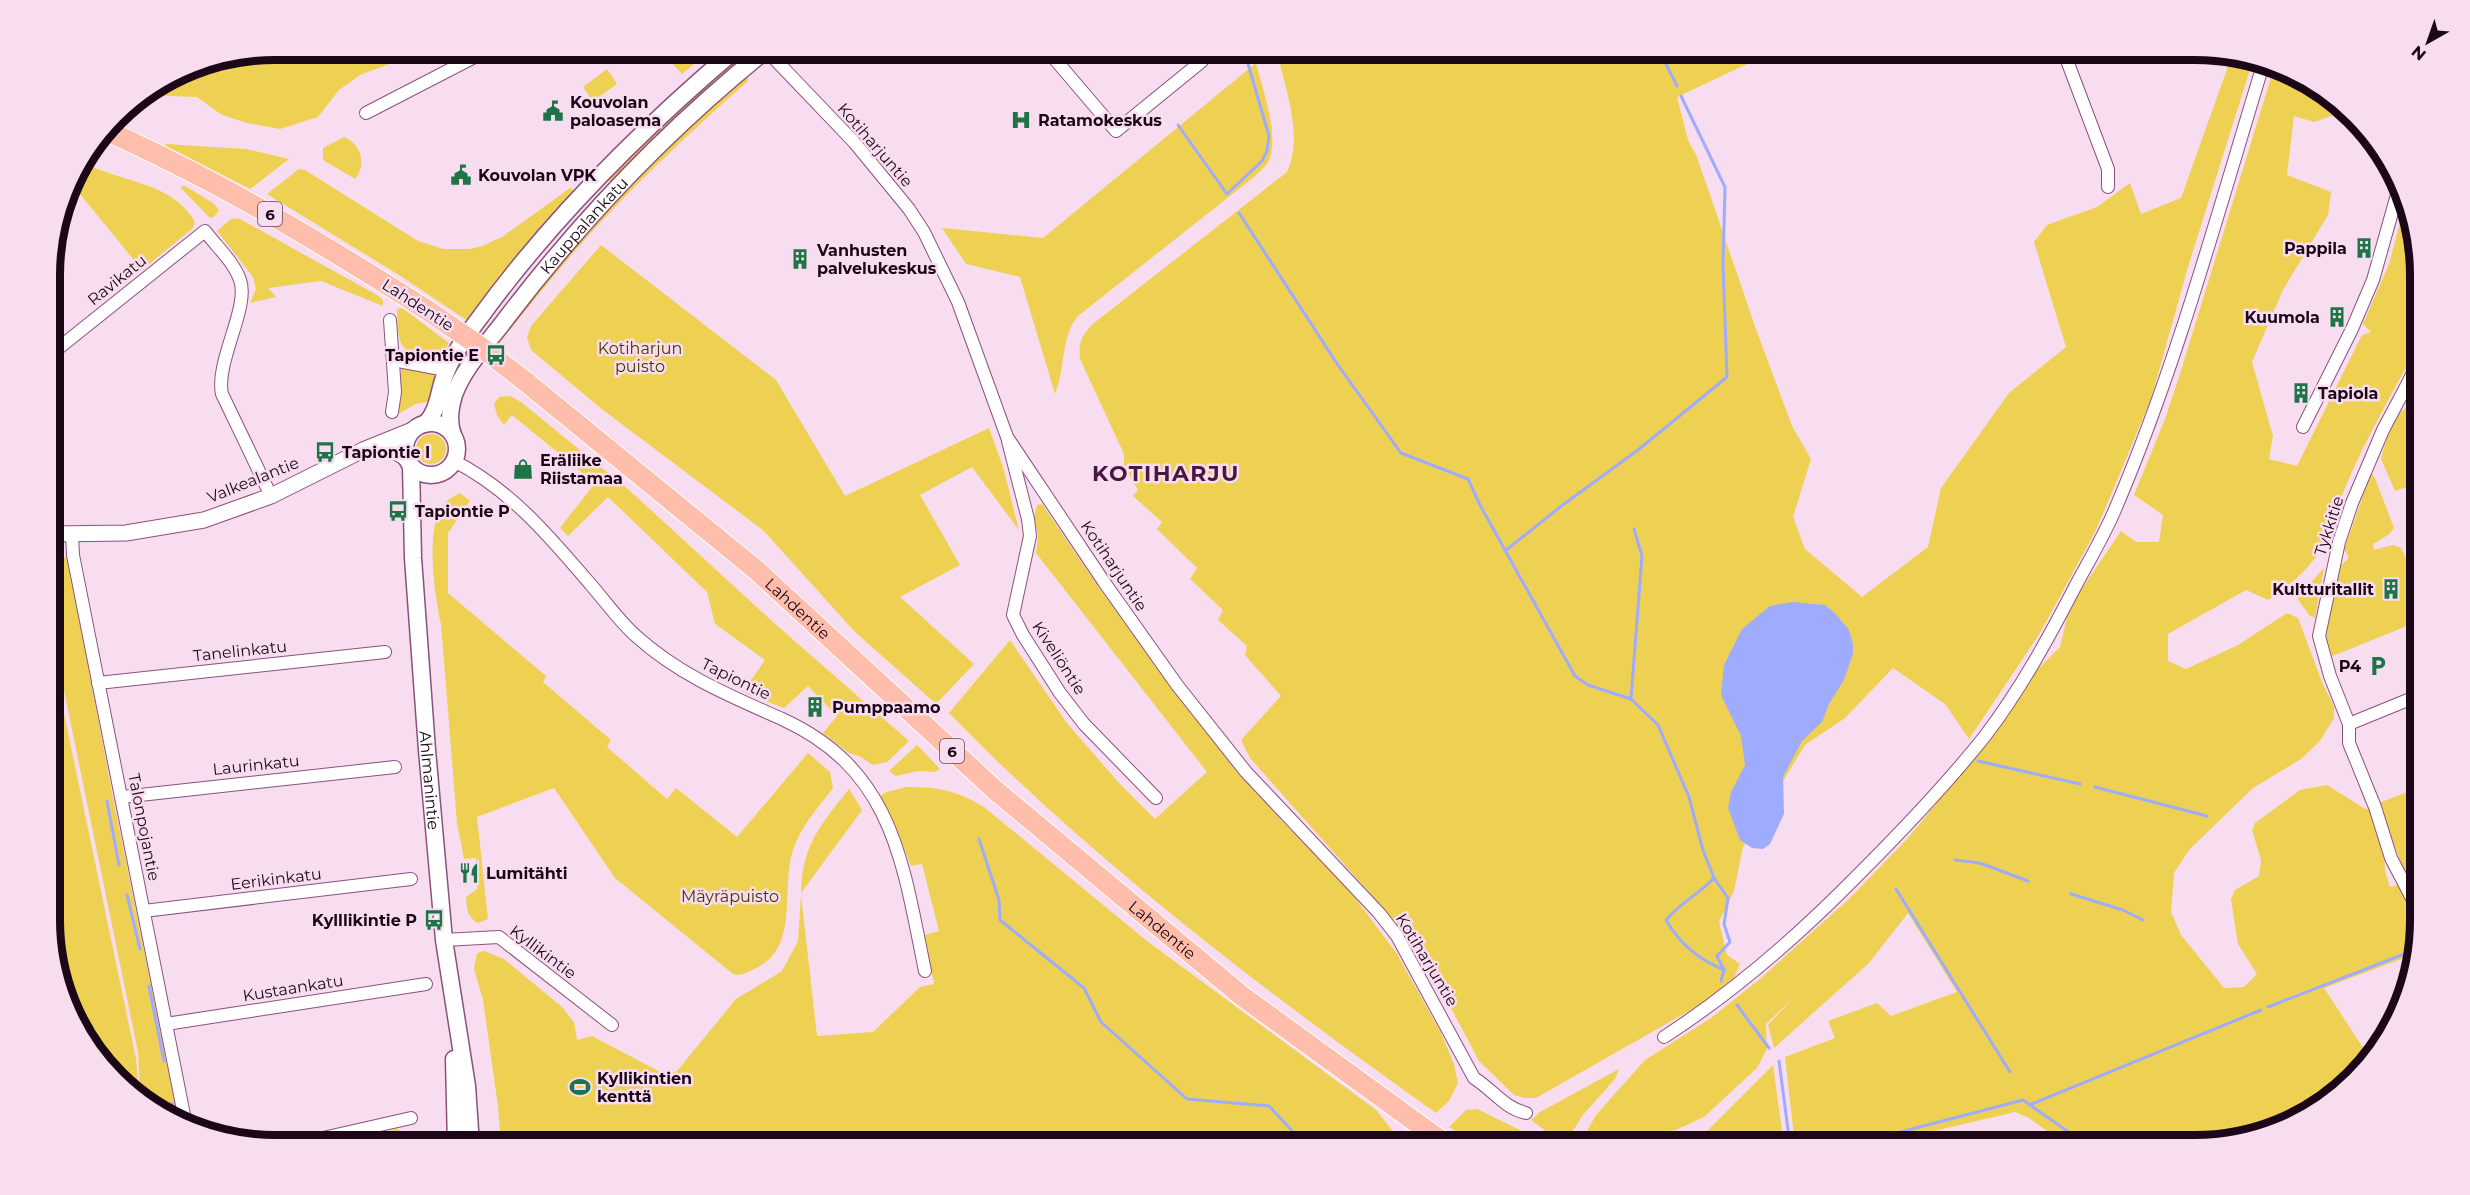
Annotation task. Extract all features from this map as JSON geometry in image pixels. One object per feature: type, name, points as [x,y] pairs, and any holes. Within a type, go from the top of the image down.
[{"type":"highway","name":"Lahdentie","points":[[112,134],[262,209],[427,310],[478,345],[755,569],[995,790],[1242,996],[1432,1135]]},
{"type":"main road","name":"Kauppalankatu","points":[[420,426],[435,412],[446,370],[481,316],[562,217],[636,140],[724,60]]},
{"type":"main road","name":"Kauppalankatu","points":[[453,435],[450,427],[451,410],[458,386],[471,363],[545,267],[606,198],[659,145],[755,60]]},
{"type":"main road","points":[[442,425],[453,435],[456,444],[454,461],[445,471],[426,474],[409,462],[406,442],[420,426],[442,425]]},
{"type":"main road","name":"Ahlmanintie","points":[[409,462],[414,575],[444,940],[467,1086],[464,1135]]},
{"type":"main road","name":"Ahlmanintie","points":[[414,575],[422,498],[427,483],[435,474]]},
{"type":"street","points":[[366,113],[469,60]]},
{"type":"street","name":"Kotiharjuntie","points":[[776,60],[854,142],[887,181],[924,232],[958,302],[1007,437],[1104,582],[1177,685],[1246,771],[1379,913],[1396,936],[1474,1078],[1487,1086],[1506,1105],[1526,1113]]},
{"type":"street","points":[[1056,60],[1116,131],[1202,60]]},
{"type":"street","points":[[2067,60],[2108,169],[2108,187]]},
{"type":"street","points":[[1665,1037],[1694,1018],[1814,920],[1918,813],[1984,736],[2019,687],[2047,641],[2114,511],[2169,368],[2261,70]]},
{"type":"street","points":[[2303,428],[2352,329],[2373,280],[2396,198]]},
{"type":"street","name":"Ravikatu","points":[[60,347],[205,231],[235,270],[242,284],[241,299],[221,378],[222,394],[272,496]]},
{"type":"street","points":[[390,320],[394,392],[392,412]]},
{"type":"street","points":[[393,360],[446,370]]},
{"type":"street","name":"Tykkitie","points":[[2410,379],[2383,430],[2352,502],[2338,542],[2319,636],[2330,676],[2349,724],[2349,743],[2375,807],[2391,858],[2410,894]]},
{"type":"street","name":"Valkealantie","points":[[60,534],[134,532],[192,523],[228,513],[272,496],[357,453],[420,426]]},
{"type":"street","name":"Kiveliöntie","points":[[1007,437],[1028,519],[1030,536],[1013,615],[1048,674],[1078,716],[1104,747],[1155,798]]},
{"type":"street","name":"Valkealantie","points":[[357,453],[383,448],[398,452],[409,462]]},
{"type":"street","name":"Tapiontie","points":[[454,461],[486,478],[520,507],[622,621],[666,661],[704,684],[802,730],[819,740],[851,767],[887,820],[903,864],[925,971]]},
{"type":"street","name":"Talonpojantie","points":[[72,535],[73,555],[184,1115]]},
{"type":"street","name":"Tanelinkatu","points":[[98,683],[385,652]]},
{"type":"street","points":[[2349,724],[2410,699]]},
{"type":"street","name":"Laurinkatu","points":[[122,797],[395,767]]},
{"type":"street","name":"Eerikinkatu","points":[[144,911],[411,879]]},
{"type":"street","name":"Kyllikintie","points":[[444,940],[499,937],[612,1025]]},
{"type":"street","name":"Kustaankatu","points":[[166,1024],[426,984]]},
{"type":"street","points":[[339,1135],[411,1118]]},
{"type":"green space","points":[[261,60],[400,60],[360,75],[339,90],[318,117],[280,129],[247,123],[222,115],[197,97],[157,96],[193,76],[233,64]]},
{"type":"green space","points":[[669,60],[699,60],[682,74]]},
{"type":"green space","points":[[737,60],[739,64],[612,183],[607,179],[667,119]]},
{"type":"green space","points":[[1279,60],[1756,60],[1677,97],[1688,140],[1697,157],[1756,329],[1792,426],[1811,459],[1793,517],[1805,549],[1862,597],[1928,547],[1941,488],[2009,393],[2066,347],[2034,242],[2047,225],[2097,207],[2130,183],[2141,214],[2181,198],[2229,63],[2251,67],[2188,267],[2151,399],[2113,490],[2095,532],[2040,633],[1969,739],[1945,704],[1893,668],[1845,718],[1805,745],[1743,847],[1734,891],[1719,922],[1727,955],[1740,964],[1734,978],[1703,1003],[1536,1098],[1514,1095],[1479,1061],[1421,951],[1250,758],[1241,740],[1281,696],[1245,655],[1247,646],[1218,620],[1223,610],[1190,579],[1197,568],[1157,529],[1162,522],[1133,496],[1138,490],[1124,466],[1124,454],[1080,359],[1082,339],[1094,323],[1287,172],[1294,143],[1288,97]]},
{"type":"green space","points":[[1256,63],[1272,129],[1271,154],[1267,164],[1254,177],[1078,316],[1068,334],[1055,394],[1020,277],[966,264],[942,228],[1043,238]]},
{"type":"green space","points":[[607,69],[617,84],[593,101],[583,87]]},
{"type":"green space","points":[[748,73],[748,81],[636,185],[564,263],[498,345],[494,342],[549,274],[652,162]]},
{"type":"green space","points":[[2272,74],[2303,89],[2338,114],[2314,122],[2294,116],[2287,175],[2331,192],[2328,215],[2283,290],[2252,362],[2273,436],[2269,459],[2297,466],[2362,335],[2371,332],[2363,324],[2389,264],[2402,215],[2410,261],[2410,364],[2407,370],[2405,369],[2366,443],[2343,494],[2328,537],[2310,565],[2295,580],[2268,600],[2246,590],[2168,634],[2168,661],[2186,669],[2238,645],[2287,613],[2298,618],[2334,707],[2334,718],[2320,741],[2301,759],[2253,788],[2189,850],[2174,873],[2171,912],[2181,935],[2224,988],[2244,987],[2257,974],[2238,944],[2231,899],[2235,890],[2259,876],[2261,860],[2252,830],[2255,823],[2300,790],[2327,785],[2372,811],[2384,850],[2385,871],[2390,887],[2408,882],[2379,803],[2410,791],[2410,934],[2407,957],[2324,988],[2366,1052],[2337,1082],[2303,1106],[2264,1124],[2237,1131],[2209,1135],[2052,1135],[2029,1118],[2015,1112],[1917,1135],[1794,1135],[1785,1057],[1835,1038],[1828,1021],[1877,1003],[1891,1016],[1957,992],[1908,913],[1869,963],[1774,1048],[1768,1025],[1793,998],[1766,1024],[1767,1049],[1757,1068],[1704,1117],[1676,1130],[1642,1135],[1585,1135],[1596,1115],[1645,1060],[1711,1018],[1760,979],[1849,899],[1909,837],[2002,723],[2035,672],[2060,647],[2067,617],[2081,590],[2121,531],[2136,542],[2159,542],[2163,515],[2134,495],[2165,419]]},
{"type":"green space","points":[[344,137],[355,144],[360,155],[361,167],[355,179],[323,160],[323,148]]},
{"type":"green space","points":[[166,144],[246,149],[289,159],[250,189]]},
{"type":"green space","points":[[90,165],[145,184],[173,198],[195,222],[193,228],[142,270],[77,191]]},
{"type":"green space","points":[[299,169],[305,170],[418,241],[443,249],[470,249],[482,246],[502,237],[570,188],[576,191],[468,321],[399,275],[267,194]]},
{"type":"green space","points":[[185,186],[213,203],[219,210],[213,218],[209,217],[180,187]]},
{"type":"green space","points":[[238,218],[377,295],[383,300],[383,306],[321,281],[268,288],[276,297],[250,303],[256,289],[253,277],[217,231],[231,219]]},
{"type":"green space","name":"Kotiharjun puisto","points":[[601,245],[776,380],[845,496],[989,428],[1003,467],[1019,530],[972,467],[920,495],[960,565],[900,597],[974,664],[936,704],[854,631],[764,531],[603,410],[531,350],[527,337],[531,326]]},
{"type":"green space","points":[[402,308],[449,343],[440,357],[428,360],[407,351],[399,335],[397,309]]},
{"type":"green space","points":[[408,365],[433,374],[436,379],[432,401],[416,404],[398,414],[401,368]]},
{"type":"green space","points":[[510,396],[521,402],[629,490],[773,622],[909,741],[887,762],[873,765],[849,753],[823,733],[837,716],[808,686],[784,708],[743,692],[765,660],[715,624],[707,592],[608,497],[568,536],[560,528],[595,483],[512,415],[504,425],[497,415],[494,404],[499,397]]},
{"type":"green space","points":[[2406,408],[2410,411],[2410,486],[2395,491],[2381,459],[2387,438],[2401,412]]},
{"type":"green space","points":[[431,434],[442,438],[446,449],[442,460],[431,464],[420,460],[416,449],[420,438]]},
{"type":"green space","points":[[2371,473],[2394,528],[2388,535],[2373,544],[2374,550],[2393,545],[2401,548],[2410,569],[2410,625],[2330,657],[2327,646],[2329,611],[2341,565],[2348,559],[2344,550]]},
{"type":"green space","name":"Mäyräpuisto","points":[[460,493],[470,501],[448,533],[448,593],[546,676],[543,682],[611,740],[607,747],[667,799],[676,788],[737,837],[808,753],[830,772],[833,788],[805,825],[793,850],[784,933],[769,960],[746,973],[733,974],[615,878],[554,788],[477,817],[488,919],[478,923],[470,915],[466,897],[477,889],[476,858],[464,859],[457,823],[441,624],[433,562],[434,529],[438,515],[446,502]]},
{"type":"green space","points":[[1042,504],[1097,585],[1181,699],[1279,818],[1347,887],[1397,954],[1440,1031],[1454,1064],[1458,1083],[1449,1101],[1436,1113],[1309,1021],[1184,924],[1062,821],[949,713],[1010,640],[1066,722],[1119,783],[1155,819],[1207,772],[1036,553],[1038,535],[1034,517],[1037,505]]},
{"type":"green space","points":[[60,554],[68,559],[112,793],[177,1111],[140,1088],[138,1052],[60,671]]},
{"type":"green space","points":[[2324,568],[2315,618],[2309,615],[2297,598]]},
{"type":"green space","points":[[60,694],[136,1059],[138,1086],[113,1062],[96,1039],[76,1002],[64,962],[60,934]]},
{"type":"green space","points":[[917,745],[940,769],[934,772],[918,771],[896,776],[889,771]]},
{"type":"green space","points":[[906,787],[928,788],[964,797],[984,807],[1147,941],[1376,1110],[1396,1135],[500,1135],[483,1000],[474,969],[477,953],[484,951],[504,959],[562,1007],[574,1022],[577,1040],[592,1036],[666,1075],[677,1071],[736,999],[782,971],[798,941],[801,895],[817,1036],[873,1032],[920,987],[934,984],[925,935],[939,931],[922,864],[911,866],[896,828],[879,799],[884,793]]},
{"type":"green space","points":[[849,789],[862,810],[801,893],[802,876],[809,848],[830,813]]},
{"type":"green space","points":[[1773,1065],[1783,1135],[1703,1135]]},
{"type":"green space","points":[[1619,1069],[1615,1079],[1582,1116],[1571,1135],[1551,1135],[1531,1120],[1540,1112]]},
{"type":"green space","points":[[1477,1109],[1528,1135],[1462,1135],[1449,1127],[1466,1110]]},
{"type":"green space","points":[[397,1129],[403,1132],[403,1135],[372,1135]]},
{"type":"water","points":[[1793,602],[1825,605],[1835,613],[1849,630],[1853,654],[1844,680],[1829,704],[1822,722],[1802,741],[1783,777],[1784,814],[1770,844],[1763,849],[1752,848],[1740,840],[1728,808],[1731,792],[1745,765],[1741,736],[1721,695],[1724,665],[1742,629],[1770,606]]},
{"type":"waterway","points":[[1178,125],[1227,194],[1262,161],[1267,151],[1269,136],[1247,60]]},
{"type":"waterway","points":[[1664,60],[1677,86]]},
{"type":"waterway","points":[[1505,551],[1638,450],[1727,377],[1723,264],[1725,187],[1681,96]]},
{"type":"waterway","points":[[1239,213],[1338,365],[1401,453],[1468,479],[1480,505],[1575,676],[1588,685],[1631,699],[1658,725],[1689,797],[1703,850],[1714,878],[1728,898],[1724,924],[1730,942],[1717,956],[1724,970]]},
{"type":"waterway","points":[[1631,699],[1642,556],[1634,529]]},
{"type":"waterway","points":[[1978,761],[2080,784]]},
{"type":"waterway","points":[[2095,787],[2207,816]]},
{"type":"waterway","points":[[107,801],[119,865]]},
{"type":"waterway","points":[[979,839],[999,900],[1000,920],[1084,988],[1101,1022],[1187,1099],[1269,1106],[1296,1135]]},
{"type":"waterway","points":[[1955,860],[1980,863],[2028,881]]},
{"type":"waterway","points":[[1714,878],[1666,920],[1690,950],[1724,970],[1721,981]]},
{"type":"waterway","points":[[1896,889],[2010,1072]]},
{"type":"waterway","points":[[2071,894],[2123,910],[2143,920]]},
{"type":"waterway","points":[[127,895],[140,949]]},
{"type":"waterway","points":[[2268,1007],[2407,953]]},
{"type":"waterway","points":[[149,986],[164,1061]]},
{"type":"waterway","points":[[1737,1005],[1769,1048]]},
{"type":"waterway","points":[[2029,1105],[2261,1010]]},
{"type":"waterway","points":[[1779,1061],[1789,1135]]},
{"type":"waterway","points":[[1889,1135],[2023,1100],[2073,1135]]},
{"type":"waterway","points":[[172,1103],[173,1109]]},
{"type":"place","name":"Kouvolan paloasema","points":[[553,111]]},
{"type":"place","name":"Ratamokeskus","points":[[1021,120]]},
{"type":"place","name":"Kouvolan VPK","points":[[461,175]]},
{"type":"place","name":"Pappila","points":[[2364,248]]},
{"type":"place","name":"Vanhusten palvelukeskus","points":[[800,259]]},
{"type":"place","name":"Kuumola","points":[[2337,317]]},
{"type":"place","name":"Tapiontie E","points":[[496,355]]},
{"type":"place","name":"Tapiola","points":[[2301,393]]},
{"type":"place","name":"Tapiontie I","points":[[325,452]]},
{"type":"place","name":"Eräliike Riistamaa","points":[[523,469]]},
{"type":"place","name":"Tapiontie P","points":[[398,511]]},
{"type":"place","name":"Kultturitallit","points":[[2391,589]]},
{"type":"place","name":"P4","points":[[2378,666]]},
{"type":"place","name":"Pumppaamo","points":[[815,707]]},
{"type":"place","name":"Lumitähti","points":[[469,873]]},
{"type":"place","name":"Kylllikintie P","points":[[434,920]]},
{"type":"place","name":"Kyllikintien kenttä","points":[[580,1087]]},
{"type":"district","name":"KOTIHARJU","points":[[1166,473]]}]
